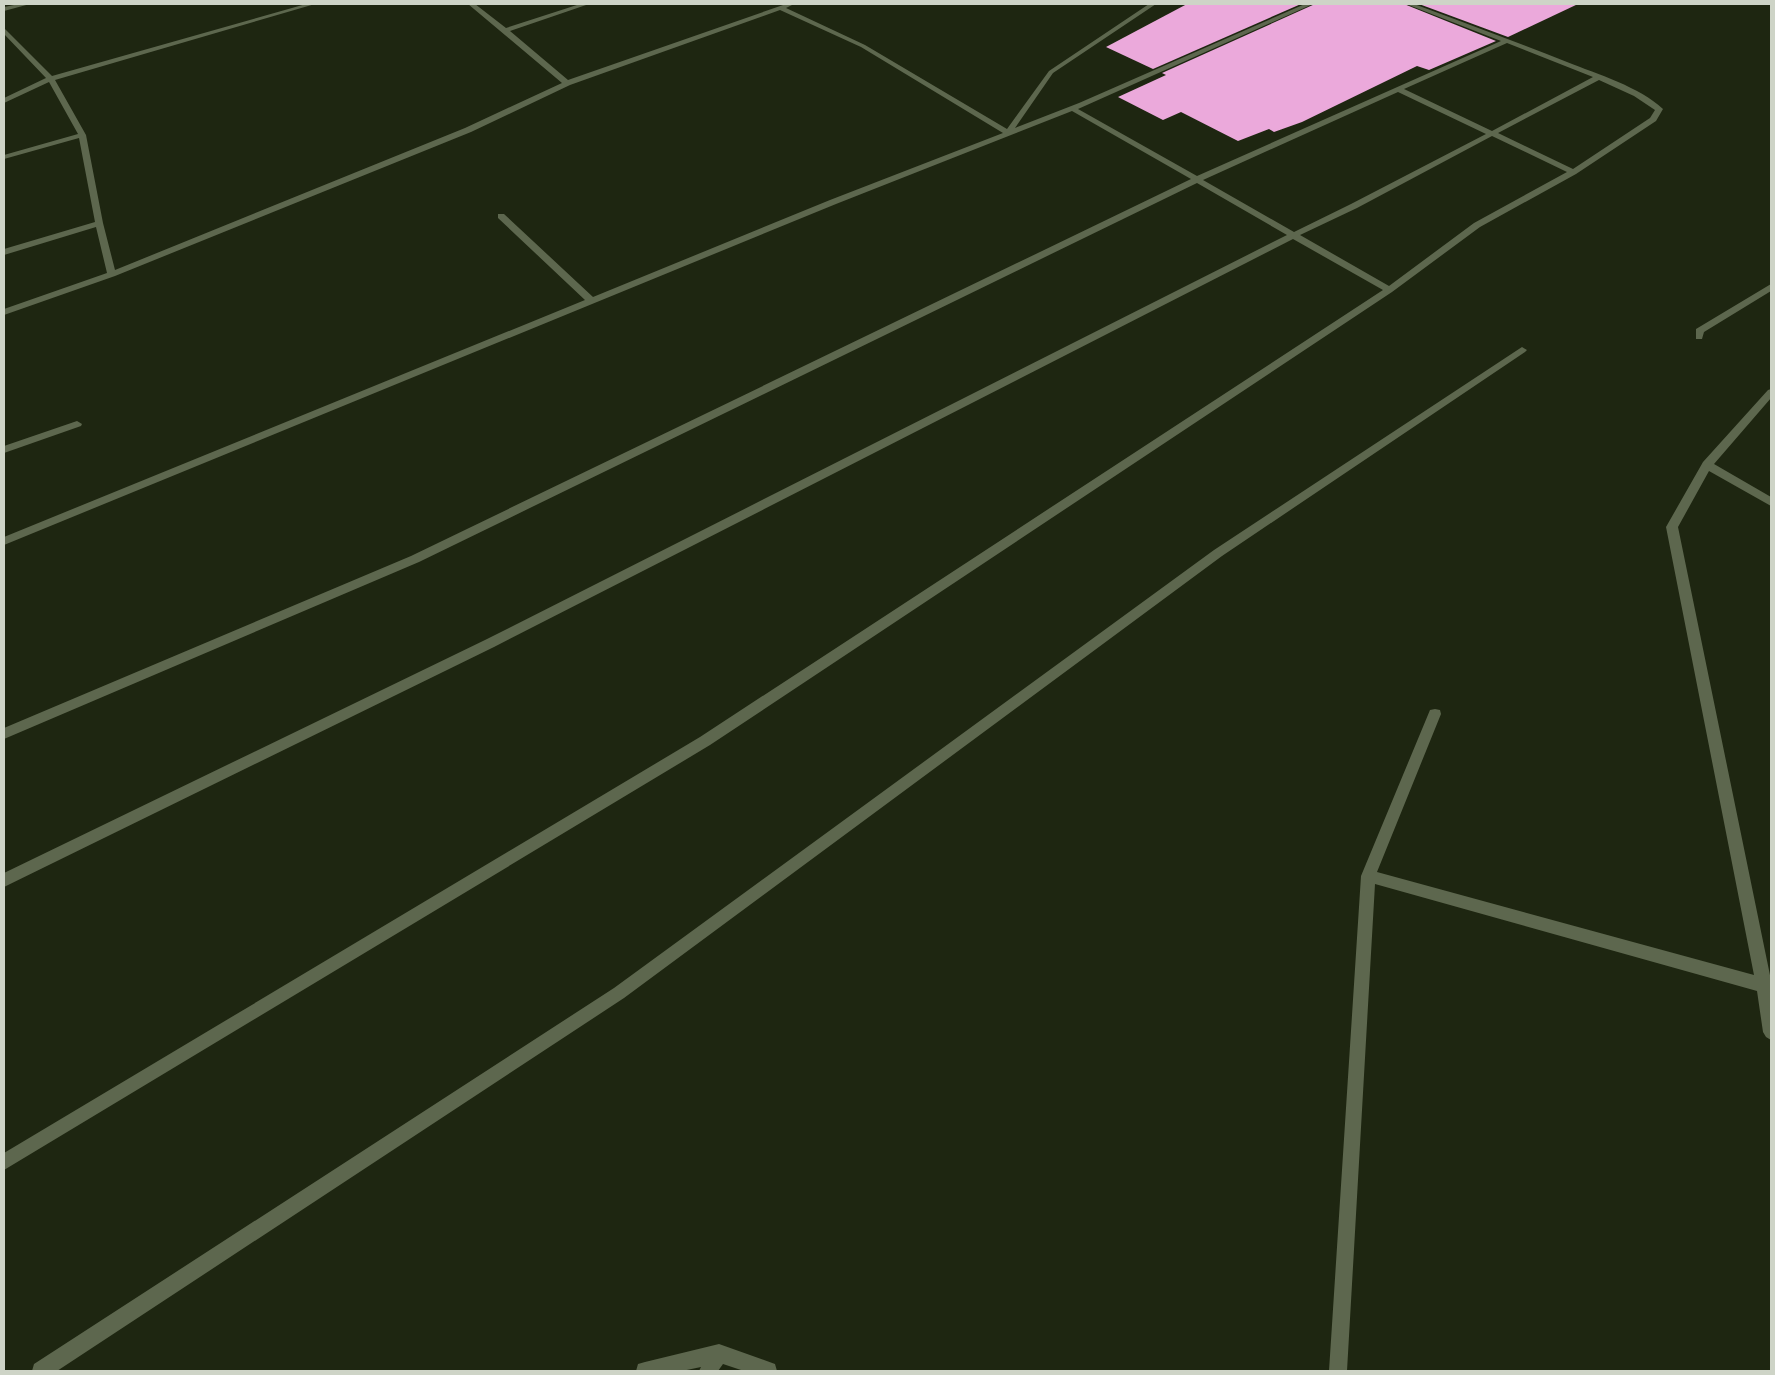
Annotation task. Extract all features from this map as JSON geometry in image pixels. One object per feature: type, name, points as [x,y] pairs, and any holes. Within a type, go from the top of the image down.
[{"type":"street","points":[[4,9],[27,4]]},
{"type":"street","points":[[4,100],[51,79],[312,4]]},
{"type":"street","points":[[471,4],[505,30],[567,83]]},
{"type":"street","points":[[505,30],[586,4]]},
{"type":"street","points":[[4,312],[112,274],[468,130],[567,83],[791,4]]},
{"type":"street","points":[[1008,133],[1051,72],[1101,36],[1153,4]]},
{"type":"street","points":[[4,542],[824,206],[1073,109],[1310,4]]},
{"type":"street","points":[[4,1162],[705,741],[1389,290],[1477,225],[1573,172],[1654,119],[1659,109],[1639,95],[1599,78],[1444,13],[1409,4]]},
{"type":"street","points":[[781,8],[863,46],[1008,133]]},
{"type":"street","points":[[4,30],[51,79],[82,135],[99,223],[112,274]]},
{"type":"street","points":[[4,734],[415,559],[1198,179],[1508,40]]},
{"type":"street","points":[[4,44],[14,41]]},
{"type":"street","points":[[4,880],[211,782],[867,454],[1354,206],[1599,78]]},
{"type":"street","points":[[1398,89],[1573,172]]},
{"type":"street","points":[[1073,109],[1389,290]]},
{"type":"street","points":[[4,157],[82,135]]},
{"type":"street","points":[[501,216],[592,301]]},
{"type":"street","points":[[4,252],[99,223]]},
{"type":"street","points":[[1699,338],[1699,331],[1771,287]]},
{"type":"street","points":[[41,1371],[619,993],[1218,553],[1522,350]]},
{"type":"street","points":[[1771,392],[1707,465],[1672,527],[1768,986],[1771,1032]]},
{"type":"street","points":[[4,450],[77,424]]},
{"type":"street","points":[[1707,465],[1771,502]]},
{"type":"street","points":[[1338,1371],[1368,876],[1434,714]]},
{"type":"street","points":[[1368,876],[1768,986]]},
{"type":"street","points":[[645,1371],[719,1353],[768,1371]]},
{"type":"street","points":[[708,1371],[719,1353]]},
{"type":"building","points":[[1187,4],[1301,4],[1153,69],[1106,47]]},
{"type":"building","points":[[1315,4],[1404,4],[1496,41],[1429,70],[1417,66],[1302,122],[1274,132],[1269,129],[1238,141],[1181,112],[1163,120],[1118,97],[1166,75],[1162,73]]},
{"type":"building","points":[[1419,4],[1578,4],[1508,37]]}]
